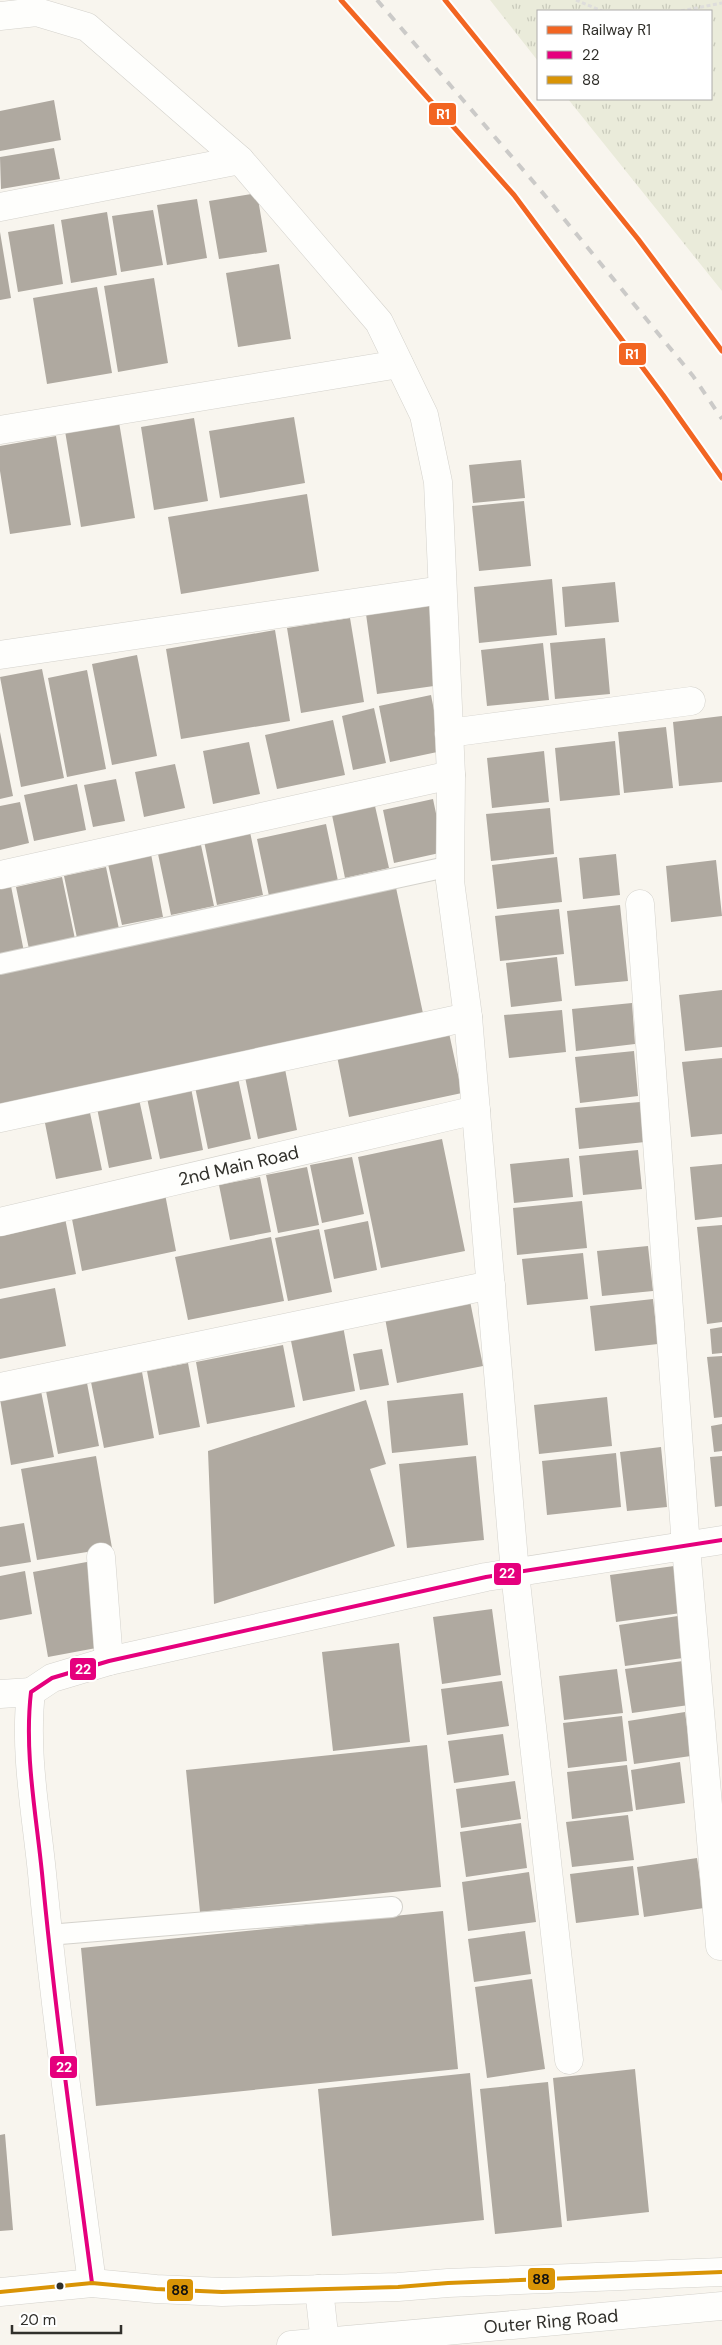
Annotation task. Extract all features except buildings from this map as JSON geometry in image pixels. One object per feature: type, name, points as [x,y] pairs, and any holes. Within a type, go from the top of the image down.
[{"type":"main road","points":[[0,16],[37,12],[87,27],[240,160],[379,322],[424,415],[438,482],[451,775],[450,881],[468,1017],[515,1573],[569,2060]]},
{"type":"main road","points":[[0,207],[240,160]]},
{"type":"main road","points":[[0,430],[399,364]]},
{"type":"main road","points":[[0,655],[442,590]]},
{"type":"main road","points":[[449,733],[691,701]]},
{"type":"main road","points":[[0,875],[451,775]]},
{"type":"main road","points":[[640,904],[686,1547],[720,1946]]},
{"type":"main road","points":[[0,1118],[468,1017]]},
{"type":"main road","name":"2nd Main Road","points":[[0,1222],[476,1110]]},
{"type":"main road","points":[[0,1387],[491,1285]]},
{"type":"main road","points":[[0,1694],[30,1692],[52,1678],[109,1661],[486,1577],[722,1540]]},
{"type":"main road","points":[[101,1558],[109,1661]]},
{"type":"main road","points":[[30,1692],[27,1724],[48,1935],[92,2283]]},
{"type":"main road","points":[[0,2292],[92,2283],[156,2290],[222,2292],[722,2272]]},
{"type":"main road","points":[[319,2289],[325,2343]]},
{"type":"main road","name":"Outer Ring Road","points":[[291,2345],[722,2306]]},
{"type":"lane","points":[[0,964],[451,866]]},
{"type":"lane","points":[[48,1935],[392,1907]]},
{"type":"path","points":[[576,0],[600,10]]},
{"type":"path","points":[[685,10],[722,3]]},
{"type":"green space","points":[[490,0],[722,0],[722,291],[569,100],[712,100],[712,10],[537,10],[537,60]]},
{"type":"railway","points":[[377,0],[537,186],[693,376],[722,419]]},
{"type":"railway","points":[[445,0],[638,239],[722,351]]},
{"type":"rail line","name":"R1","points":[[341,0],[514,195],[663,395],[722,478]]},
{"type":"rail line","name":"R1","points":[[445,0],[638,239],[722,351]]},
{"type":"transit line","name":"22","points":[[92,2283],[59,2027],[32,1782],[29,1737],[31,1692],[52,1678],[109,1661],[486,1577],[722,1540]]},
{"type":"transit line","name":"88","points":[[0,2292],[92,2283],[156,2289],[222,2292],[398,2287],[448,2283],[722,2272]]}]
